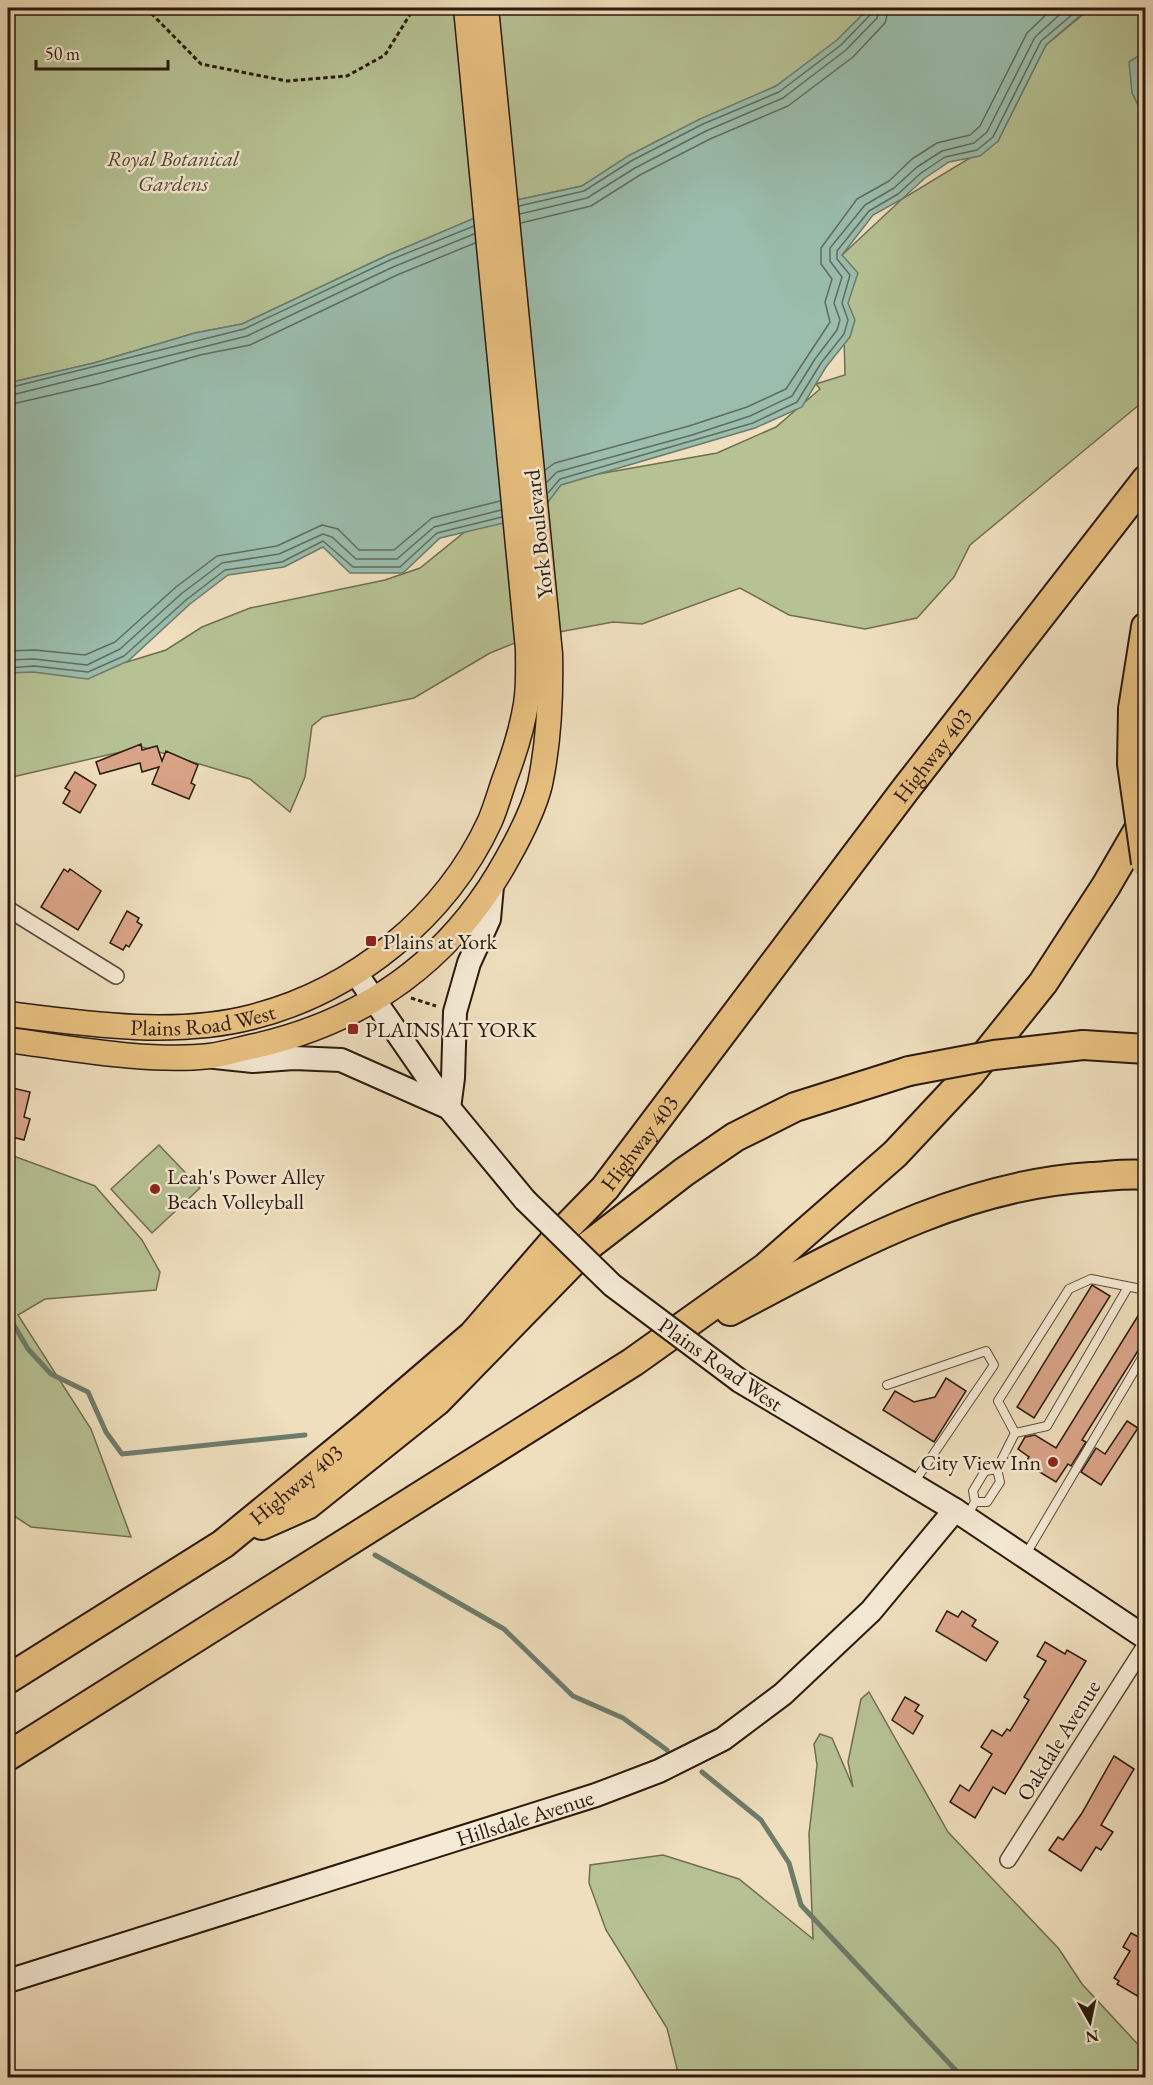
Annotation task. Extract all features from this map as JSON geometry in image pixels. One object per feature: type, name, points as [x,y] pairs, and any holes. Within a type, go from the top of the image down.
[{"type":"highway","name":"Highway 403","points":[[8,1679],[223,1544],[366,1427],[473,1335],[563,1231],[605,1188],[905,790],[1146,480]]},
{"type":"highway","points":[[1146,627],[1133,709],[1132,764],[1146,863]]},
{"type":"highway","points":[[8,1756],[633,1362],[765,1268],[822,1221],[918,1130],[970,1074],[1043,983],[1106,886],[1146,817]]},
{"type":"highway","points":[[223,1544],[307,1504],[437,1401],[588,1246],[684,1172],[735,1137],[795,1107],[909,1071],[994,1054],[1083,1046],[1146,1049]]},
{"type":"highway","points":[[633,1362],[879,1233],[954,1203],[1046,1180],[1146,1175]]},
{"type":"main road","name":"York Boulevard","points":[[466,8],[484,88]]},
{"type":"main road","name":"York Boulevard","points":[[375,1001],[416,971],[453,935],[492,886],[517,841],[540,785],[551,703],[539,651],[484,88],[486,8]]},
{"type":"main road","name":"York Boulevard","points":[[355,972],[418,924],[454,881],[490,821],[519,737],[539,651]]},
{"type":"main road","points":[[210,1056],[253,1061],[294,1058],[340,1060],[449,1108],[453,1078],[455,1012],[469,963],[489,919],[492,886]]},
{"type":"main road","name":"Plains Road West","points":[[8,1014],[81,1024],[140,1026],[210,1024],[251,1017],[293,1003],[355,972],[449,1108],[525,1200],[612,1285],[740,1381],[912,1485],[965,1510],[1025,1557],[1146,1638]]},
{"type":"main road","name":"Plains Road West","points":[[8,1040],[153,1056],[210,1056],[294,1037],[375,1001]]},
{"type":"main road","name":"Hillsdale Avenue","points":[[8,1981],[596,1796],[670,1765],[723,1739],[783,1694],[871,1611],[965,1510]]},
{"type":"street","points":[[8,909],[116,976]]},
{"type":"street","name":"Oakdale Avenue","points":[[1008,1860],[1146,1644]]},
{"type":"lane","points":[[1015,1433],[998,1401],[1069,1289],[1091,1280],[1146,1290]]},
{"type":"lane","points":[[1015,1433],[1047,1426],[1128,1287]]},
{"type":"lane","points":[[1025,1557],[1146,1351]]},
{"type":"lane","points":[[887,1385],[986,1352],[994,1365],[912,1485]]},
{"type":"lane","points":[[965,1510],[987,1502],[1000,1482],[997,1469],[1015,1433]]},
{"type":"lane","points":[[965,1510],[973,1491],[986,1471],[997,1469]]},
{"type":"path","points":[[146,8],[201,64],[287,81],[347,76],[385,55],[414,8]]},
{"type":"green space","name":"Royal Botanical Gardens","points":[[9,8],[890,8],[776,86],[655,142],[582,186],[517,200],[388,255],[242,324],[195,333],[94,363],[8,383]]},
{"type":"green space","points":[[1091,8],[1145,8],[1145,400],[970,545],[954,577],[917,618],[865,629],[789,615],[740,588],[642,624],[613,622],[527,638],[490,653],[414,698],[323,717],[312,726],[305,777],[290,812],[250,779],[142,747],[8,778],[8,671],[28,672],[127,662],[166,650],[202,627],[250,608],[385,580],[420,568],[519,488],[717,453],[776,427],[820,389],[816,384],[845,375],[842,255],[902,199],[998,141],[1046,45]]},
{"type":"green space","name":"Leah's Power Alley Beach Volleyball","points":[[159,1145],[200,1188],[152,1233],[111,1189]]},
{"type":"green space","points":[[8,1154],[95,1186],[142,1240],[160,1272],[156,1290],[45,1299],[18,1315],[91,1429],[131,1537],[31,1527],[8,1512]]},
{"type":"green space","points":[[869,1692],[948,1832],[1059,1949],[1082,1984],[1145,2052],[1145,2077],[679,2077],[667,2028],[606,1930],[589,1883],[590,1865],[663,1855],[739,1879],[813,1939],[809,1834],[817,1765],[814,1744],[820,1734],[832,1738],[853,1787],[848,1762],[861,1699]]},
{"type":"water","points":[[869,8],[1089,8],[1046,45],[998,141],[980,156],[949,162],[925,178],[902,199],[873,215],[842,255],[858,273],[848,303],[855,320],[850,337],[826,367],[802,407],[755,428],[561,485],[538,515],[440,538],[403,573],[350,573],[323,547],[284,567],[228,575],[190,604],[128,661],[88,679],[33,672],[8,673],[8,383],[94,363],[195,333],[242,324],[388,255],[517,200],[582,186],[628,156],[700,119],[776,86],[837,40]]},
{"type":"water","points":[[1146,53],[1145,119],[1132,93],[1129,62]]},
{"type":"building","points":[[141,744],[142,750],[157,746],[162,761],[166,751],[198,765],[191,783],[195,785],[189,799],[152,784],[159,767],[142,772],[140,763],[100,774],[96,762]]},
{"type":"building","points":[[75,772],[96,785],[80,813],[63,803],[70,791],[65,788]]},
{"type":"building","points":[[64,869],[68,872],[70,869],[101,891],[78,930],[41,907]]},
{"type":"building","points":[[127,911],[139,918],[137,922],[142,925],[129,947],[126,945],[123,950],[110,943]]},
{"type":"building","points":[[8,1087],[30,1092],[24,1117],[30,1119],[24,1140],[8,1136]]},
{"type":"building","points":[[1092,1285],[1110,1296],[1034,1418],[1017,1407]]},
{"type":"building","points":[[1146,1303],[1146,1338],[1082,1440],[1086,1442],[1071,1466],[1068,1464],[1056,1482],[1025,1463],[1029,1457],[1018,1449],[1025,1437],[1035,1435],[1056,1448]]},
{"type":"building","points":[[946,1378],[966,1391],[934,1442],[883,1410],[895,1391],[914,1402],[935,1397]]},
{"type":"building","points":[[1127,1421],[1138,1428],[1101,1485],[1081,1472],[1096,1448],[1105,1454]]},
{"type":"building","points":[[947,1611],[958,1617],[962,1611],[976,1620],[972,1626],[998,1642],[986,1661],[936,1631]]},
{"type":"building","points":[[1045,1642],[1065,1654],[1067,1650],[1086,1661],[1005,1794],[993,1787],[975,1818],[950,1802],[960,1785],[969,1791],[992,1754],[981,1747],[992,1730],[1002,1736],[1007,1729],[1010,1731],[1029,1700],[1024,1697],[1046,1661],[1037,1656]]},
{"type":"building","points":[[905,1697],[919,1705],[915,1711],[923,1716],[913,1734],[892,1720]]},
{"type":"building","points":[[1114,1756],[1134,1769],[1101,1825],[1113,1832],[1101,1850],[1096,1847],[1081,1871],[1049,1850],[1058,1837],[1063,1840],[1082,1813]]},
{"type":"building","points":[[1131,1933],[1146,1941],[1146,1991],[1141,1998],[1117,1984],[1119,1981],[1114,1978],[1130,1951],[1123,1947]]},
{"type":"waterway","points":[[8,1315],[28,1349],[51,1374],[88,1392],[106,1432],[122,1454],[305,1435]]},
{"type":"waterway","points":[[375,1555],[504,1629],[573,1696],[623,1718],[667,1750]]},
{"type":"waterway","points":[[702,1772],[761,1820],[789,1863],[801,1905],[963,2078]]},
{"type":"place","name":"Plains at York","points":[[371,941]]},
{"type":"place","name":"PLAINS AT YORK","points":[[353,1029]]},
{"type":"place","name":"Leah's Power Alley Beach Volleyball","points":[[155,1189]]},
{"type":"place","name":"City View Inn","points":[[1053,1462]]}]
